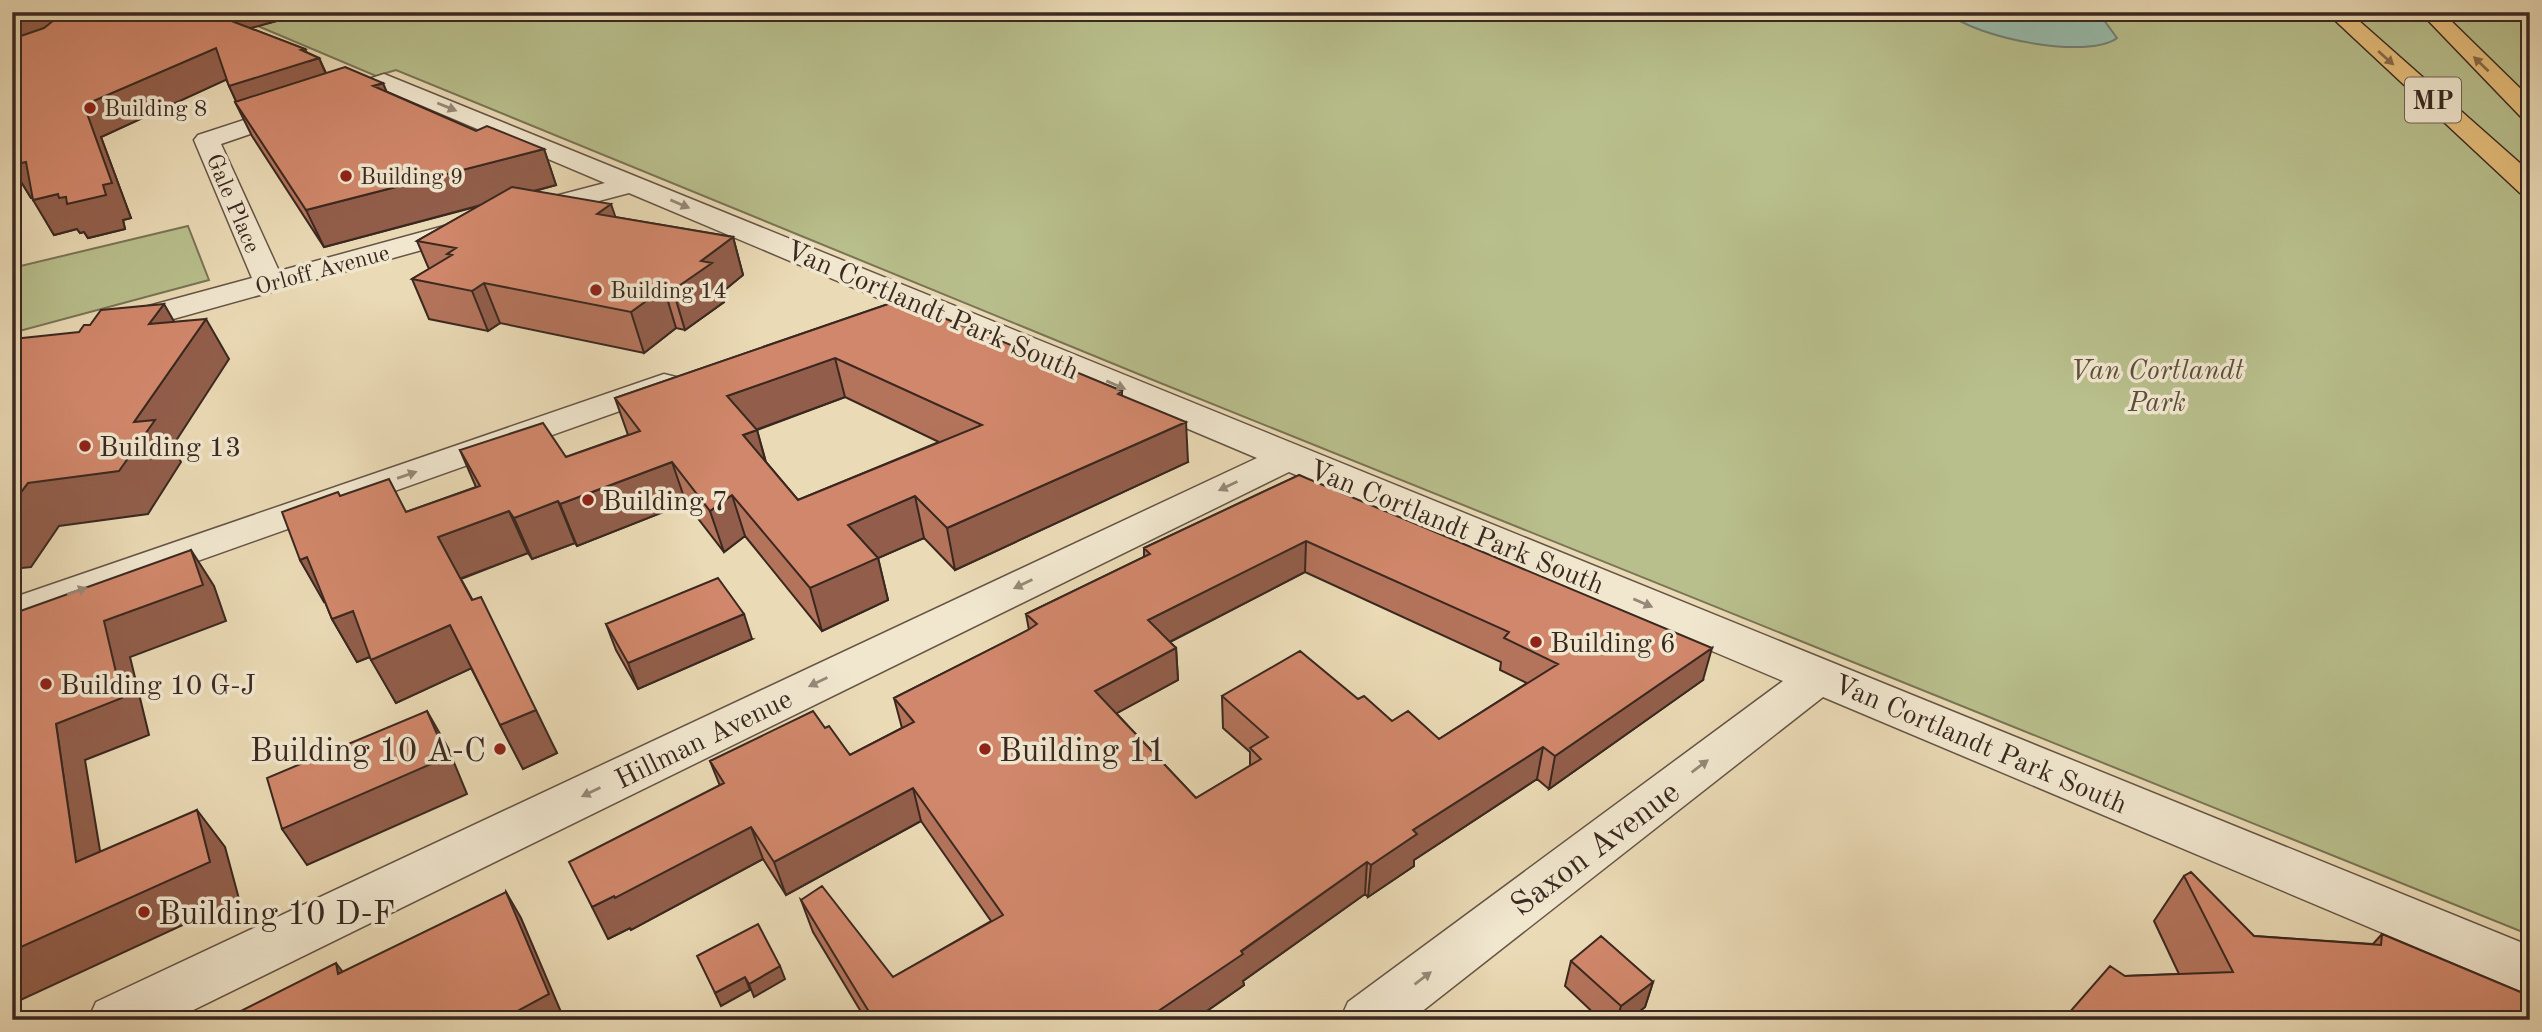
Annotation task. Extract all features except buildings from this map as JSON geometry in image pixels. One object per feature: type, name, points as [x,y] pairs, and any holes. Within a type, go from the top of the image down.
[{"type":"highway","name":"MP","points":[[2336,12],[2530,187]]},
{"type":"highway","name":"MP","points":[[2430,12],[2530,112]]},
{"type":"street","name":"Van Cortlandt Park South","points":[[384,81],[2530,971]]},
{"type":"street","name":"Gale Place","points":[[269,283],[207,140],[384,81]]},
{"type":"street","name":"Orloff Avenue","points":[[93,331],[632,184]]},
{"type":"street","points":[[864,314],[910,299]]},
{"type":"street","points":[[12,613],[695,373]]},
{"type":"street","name":"Hillman Avenue","points":[[116,1020],[1290,457]]},
{"type":"street","name":"Saxon Avenue","points":[[1368,1020],[1780,705],[1821,677]]},
{"type":"green space","name":"Van Cortlandt Park","points":[[225,12],[2530,12],[2530,935],[1153,380],[396,70],[376,76]]},
{"type":"green space","points":[[188,226],[209,280],[12,333],[12,268]]},
{"type":"shaded area","points":[[2098,12],[2117,38],[2103,44],[2082,47],[2006,38],[1982,31],[1949,13]]},
{"type":"place","name":"Building 8","points":[[90,108]]},
{"type":"place","name":"Building 9","points":[[346,176]]},
{"type":"place","name":"Building 14","points":[[596,290]]},
{"type":"place","name":"Building 13","points":[[85,446]]},
{"type":"place","name":"Building 7","points":[[588,500]]},
{"type":"place","name":"Building 6","points":[[1536,642]]},
{"type":"place","name":"Building 10 G-J","points":[[46,684]]},
{"type":"place","name":"Building 10 A-C","points":[[500,749]]},
{"type":"place","name":"Building 11","points":[[985,749]]},
{"type":"place","name":"Building 10 D-F","points":[[144,912]]}]
